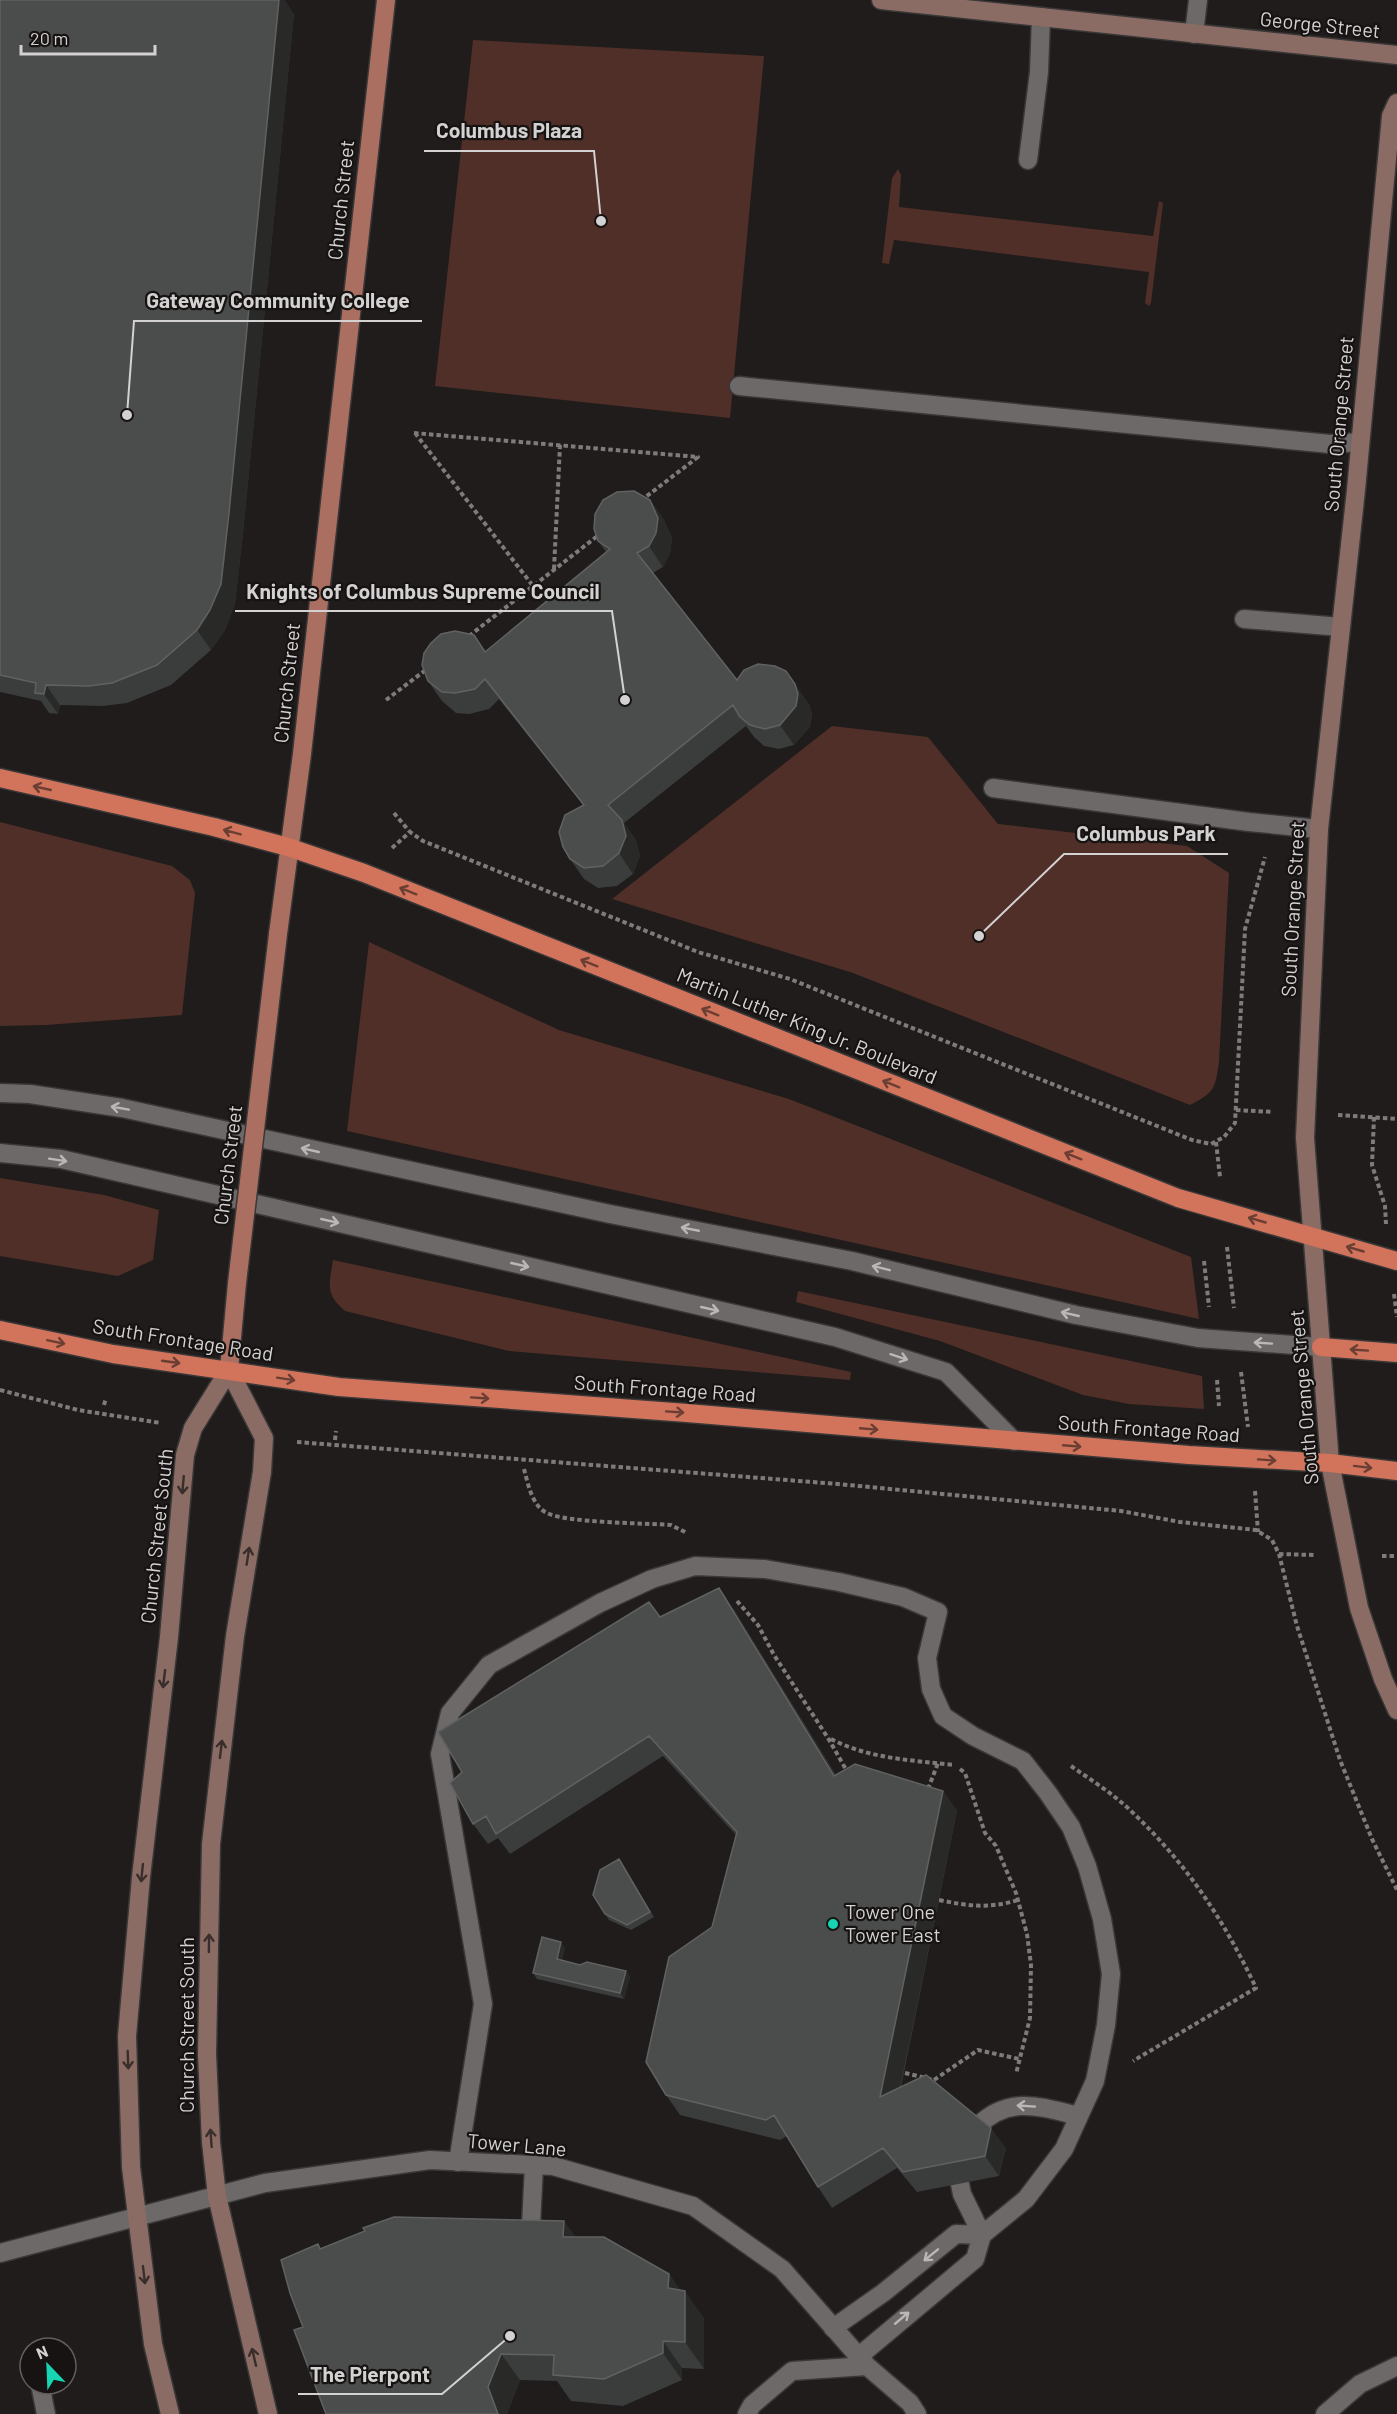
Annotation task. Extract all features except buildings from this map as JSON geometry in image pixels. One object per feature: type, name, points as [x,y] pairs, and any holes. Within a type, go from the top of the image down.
[{"type":"highway","name":"Martin Luther King Jr. Boulevard","points":[[0,778],[214,827],[288,847],[364,873],[1178,1198],[1393,1260]]},
{"type":"highway","name":"South Frontage Road","points":[[0,1330],[113,1354],[339,1387],[687,1413],[1189,1455],[1330,1463],[1397,1471]]},
{"type":"highway","points":[[1321,1347],[1397,1353]]},
{"type":"main road","name":"Church Street","points":[[229,1370],[237,1283],[288,847],[302,754],[386,0]]},
{"type":"main road","name":"George Street","points":[[881,0],[1397,55]]},
{"type":"main road","name":"South Orange Street","points":[[1397,103],[1391,117],[1360,442],[1319,829],[1305,1138],[1330,1463],[1359,1608],[1383,1679],[1397,1710]]},
{"type":"main road","name":"Church Street South","points":[[229,1370],[264,1438],[262,1473],[234,1636],[211,1844],[207,2054],[211,2142],[217,2196],[268,2414]]},
{"type":"main road","name":"Church Street South","points":[[170,2414],[153,2344],[131,2167],[127,2036],[141,1877],[169,1638],[185,1455],[193,1428],[229,1370]]},
{"type":"street","points":[[1194,34],[1197,0]]},
{"type":"street","points":[[1028,160],[1039,72],[1041,17]]},
{"type":"street","points":[[739,386],[1330,444],[1360,442]]},
{"type":"street","points":[[1244,619],[1341,627]]},
{"type":"street","points":[[993,789],[1319,829]]},
{"type":"street","points":[[0,1093],[30,1094],[122,1108],[599,1212],[852,1261],[1076,1316],[1198,1338],[1321,1347]]},
{"type":"street","points":[[0,1153],[61,1160],[835,1337],[946,1372],[1014,1441]]},
{"type":"street","points":[[458,2162],[483,2004],[440,1754],[450,1713],[489,1665],[600,1603],[652,1579],[695,1566],[765,1569],[839,1582],[903,1597],[938,1612],[927,1658],[931,1689],[943,1716],[974,1736],[1023,1761],[1071,1827],[1087,1866],[1102,1919],[1111,1974],[1106,2025],[1095,2081],[1064,2149],[1026,2199],[982,2235],[975,2259],[863,2362],[792,2370],[752,2405],[747,2414]]},
{"type":"street","points":[[978,2126],[988,2116],[1015,2105],[1040,2107],[1079,2116]]},
{"type":"street","name":"Tower Lane","points":[[0,2253],[275,2182],[430,2160],[553,2166],[693,2206],[782,2269],[863,2362],[910,2403],[917,2414]]},
{"type":"street","points":[[530,2246],[534,2166]]},
{"type":"street","points":[[960,2184],[962,2194],[982,2235]]},
{"type":"street","points":[[833,2328],[883,2293],[956,2234],[982,2235]]},
{"type":"street","points":[[1324,2414],[1360,2384],[1397,2366]]},
{"type":"street","points":[[42,2396],[46,2414]]},
{"type":"path","points":[[533,586],[414,433],[698,457],[635,506]]},
{"type":"path","points":[[554,569],[560,445]]},
{"type":"path","points":[[460,643],[608,527]]},
{"type":"path","points":[[386,700],[432,665]]},
{"type":"path","points":[[394,813],[410,832],[423,841],[698,952],[790,979],[1192,1140],[1211,1144],[1224,1137],[1235,1123],[1245,929],[1275,825]]},
{"type":"path","points":[[364,873],[410,832]]},
{"type":"path","points":[[1374,1117],[1372,1166],[1384,1206],[1393,1260],[1397,1317]]},
{"type":"path","points":[[1204,1261],[1209,1308]]},
{"type":"path","points":[[1217,1380],[1219,1406]]},
{"type":"path","points":[[0,1390],[78,1410],[158,1423]]},
{"type":"path","points":[[104,1406],[105,1398]]},
{"type":"path","points":[[335,1440],[336,1431]]},
{"type":"path","points":[[315,1444],[838,1484],[1121,1511],[1180,1522],[1256,1530],[1272,1540],[1279,1554],[1297,1626],[1340,1761],[1372,1839],[1397,1890]]},
{"type":"path","points":[[524,1469],[534,1500],[546,1513],[564,1518],[671,1525],[695,1538],[738,1603],[758,1625],[774,1655],[853,1781]]},
{"type":"path","points":[[828,1738],[872,1755],[896,1760],[956,1765],[965,1773],[985,1833],[996,1846],[1018,1900],[1028,1934],[1031,1965],[1030,2018],[1016,2075]]},
{"type":"path","points":[[1063,1760],[1128,1809],[1181,1864],[1212,1905],[1256,1988],[1125,2066]]},
{"type":"path","points":[[927,1791],[938,1763]]},
{"type":"path","points":[[939,1900],[972,1907],[1005,1904],[1018,1900]]},
{"type":"path","points":[[934,2080],[978,2050],[1019,2059]]},
{"type":"path","points":[[905,2073],[934,2080],[939,2085]]},
{"type":"shaded area","points":[[473,40],[764,56],[730,418],[435,386]]},
{"type":"shaded area","points":[[898,169],[901,175],[899,207],[1153,236],[1159,201],[1163,203],[1151,303],[1149,306],[1145,303],[1149,272],[894,240],[889,264],[882,263],[892,178]]},
{"type":"shaded area","points":[[832,726],[928,737],[998,824],[1187,846],[1229,873],[1219,1062],[1215,1084],[1209,1093],[1190,1105],[853,973],[612,899]]},
{"type":"shaded area","points":[[0,822],[172,866],[190,880],[195,893],[182,1015],[0,1026]]},
{"type":"shaded area","points":[[369,942],[559,1030],[789,1099],[1191,1257],[1199,1319],[347,1131]]},
{"type":"shaded area","points":[[0,1178],[104,1195],[159,1210],[153,1260],[118,1276],[0,1256]]},
{"type":"shaded area","points":[[333,1260],[851,1372],[850,1380],[509,1351],[345,1311],[331,1294],[330,1276]]},
{"type":"shaded area","points":[[798,1291],[1202,1376],[1204,1409],[1129,1404],[1083,1395],[940,1341],[796,1302]]},
{"type":"place","name":"Columbus Plaza","points":[[601,221]]},
{"type":"place","name":"Gateway Community College","points":[[127,415]]},
{"type":"place","name":"Knights of Columbus Supreme Council","points":[[625,700]]},
{"type":"place","name":"Columbus Park","points":[[979,936]]},
{"type":"place","name":"Tower One Tower East","points":[[833,1924]]},
{"type":"place","name":"The Pierpont","points":[[510,2336]]}]
